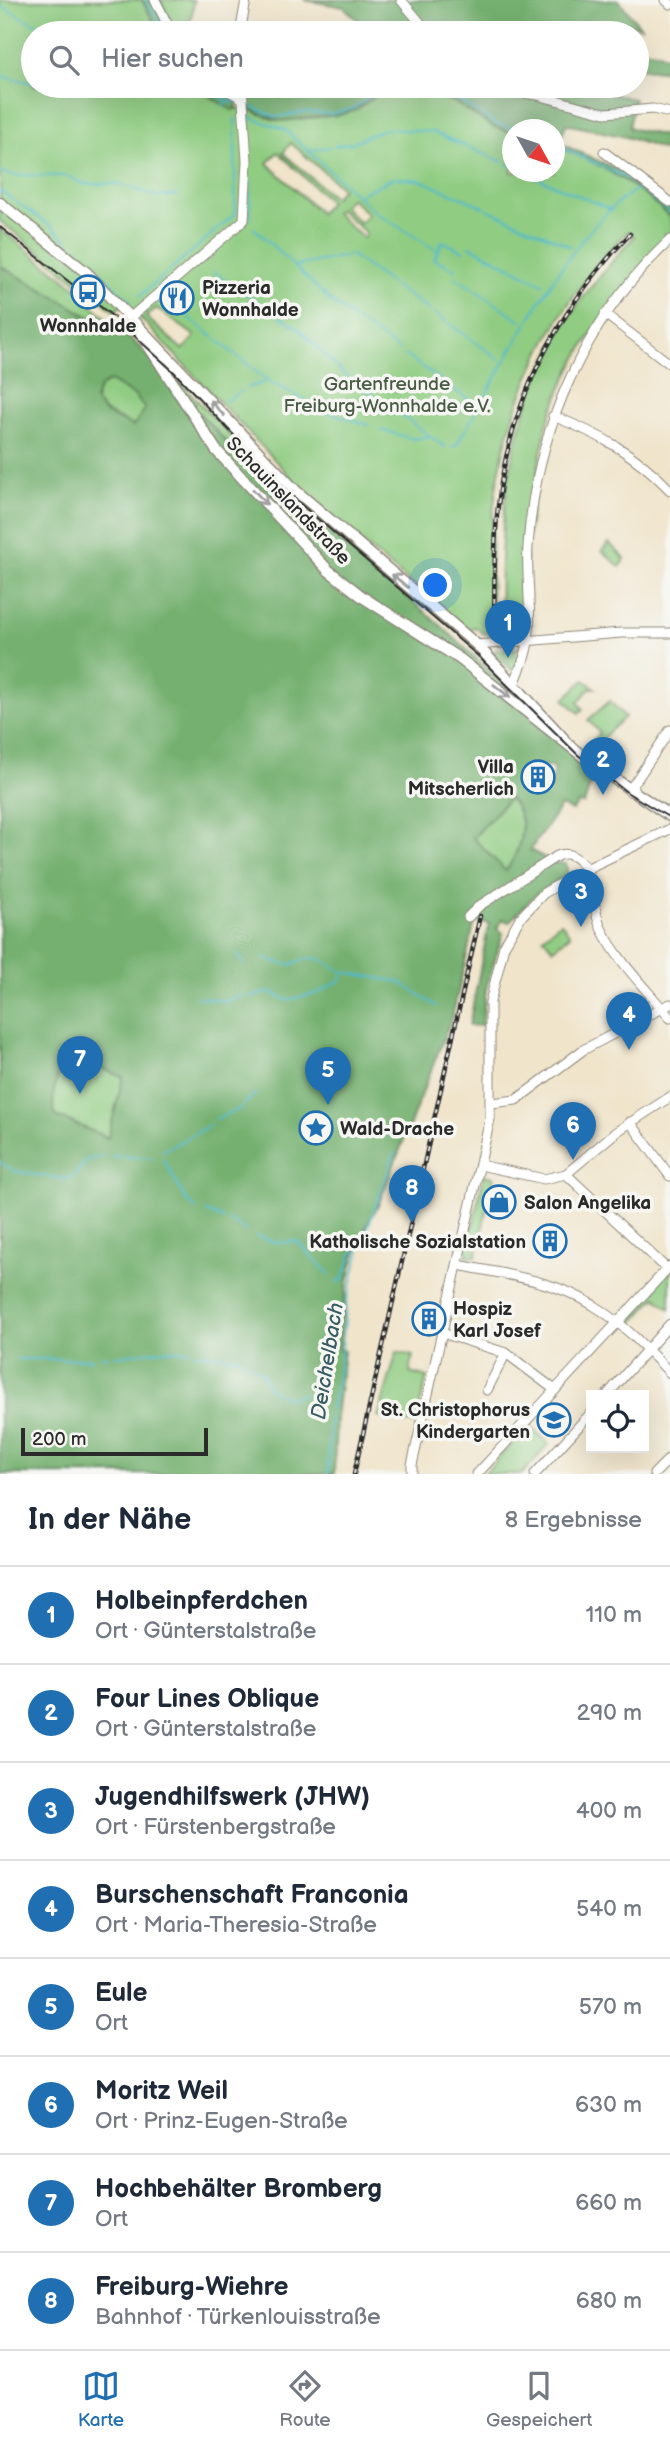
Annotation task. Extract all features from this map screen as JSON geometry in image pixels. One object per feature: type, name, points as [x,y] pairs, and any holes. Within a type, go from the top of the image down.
[{"type":"main road","name":"Schauinslandstraße","points":[[0,203],[60,249],[131,317],[295,490],[477,645],[515,682],[563,738]]},
{"type":"main road","name":"Schauinslandstraße","points":[[131,317],[216,450],[328,570],[364,598],[460,659],[563,738]]},
{"type":"main road","points":[[170,377],[176,371],[186,373]]},
{"type":"main road","points":[[563,738],[629,791],[670,816]]},
{"type":"street","points":[[155,0],[166,21]]},
{"type":"street","points":[[242,21],[246,0]]},
{"type":"street","points":[[401,0],[419,21]]},
{"type":"street","points":[[666,0],[670,4]]},
{"type":"street","points":[[237,98],[243,102]]},
{"type":"street","points":[[131,317],[244,220],[247,160],[243,98]]},
{"type":"street","points":[[551,98],[605,113],[653,109],[670,113]]},
{"type":"street","points":[[604,152],[670,202]]},
{"type":"street","points":[[515,682],[527,642],[531,513],[553,416],[580,355],[605,314],[627,285],[670,240]]},
{"type":"street","points":[[605,314],[670,364]]},
{"type":"street","points":[[553,416],[593,431],[625,450],[670,490]]},
{"type":"street","points":[[477,645],[621,633],[670,633]]},
{"type":"street","points":[[629,791],[670,730]]},
{"type":"street","points":[[412,1474],[492,1102],[488,1029],[490,1002],[505,946],[520,918],[537,899],[586,869],[670,829]]},
{"type":"street","points":[[468,917],[479,906],[562,854],[573,856],[586,869],[603,931],[666,1006],[670,1018]]},
{"type":"street","points":[[492,1102],[516,1100],[583,1050],[666,1006]]},
{"type":"street","points":[[480,1166],[544,1179],[566,1174],[630,1122],[670,1097]]},
{"type":"street","points":[[630,1122],[670,1176]]},
{"type":"street","points":[[477,1474],[669,1267],[566,1174]]},
{"type":"street","points":[[458,1265],[556,1287],[594,1305],[618,1323],[670,1373]]},
{"type":"street","points":[[611,1390],[670,1324]]},
{"type":"street","points":[[442,1332],[506,1353],[555,1390]]},
{"type":"street","points":[[487,1390],[506,1353]]},
{"type":"street","points":[[535,1474],[586,1418]]},
{"type":"street","points":[[654,1474],[670,1458]]},
{"type":"green space","name":"Gartenfreunde Freiburg-Wonnhalde e.V.","points":[[0,0],[142,0],[153,21],[21,21],[21,98],[213,98],[232,109],[246,108],[274,120],[338,115],[353,111],[372,98],[440,98],[454,102],[502,130],[502,182],[565,182],[565,150],[616,175],[644,194],[670,217],[670,236],[602,319],[574,362],[551,413],[537,475],[526,551],[527,597],[521,630],[501,633],[500,588],[505,504],[521,423],[553,345],[597,279],[634,236],[628,231],[578,290],[538,357],[522,392],[500,467],[494,505],[492,633],[484,634],[475,627],[468,630],[320,508],[124,302],[115,312],[0,221]],"holes":[[[291,143],[342,188],[334,198],[283,153]],[[278,152],[330,202],[320,213],[267,163]],[[351,198],[368,214],[360,223],[343,206]],[[339,209],[366,233],[363,238],[335,213]],[[156,308],[195,336],[183,350],[146,317]]]},
{"type":"green space","points":[[142,0],[160,0],[171,21],[153,21]]},
{"type":"green space","points":[[160,0],[194,0],[191,20],[170,21]]},
{"type":"green space","points":[[304,0],[618,0],[636,21],[359,21],[344,7]]},
{"type":"green space","points":[[649,51],[657,52],[670,60],[670,72],[649,69]]},
{"type":"green space","points":[[212,98],[237,98],[237,108],[232,110]]},
{"type":"green space","points":[[248,98],[373,98],[353,111],[338,115],[280,121],[246,108]]},
{"type":"green space","points":[[440,98],[634,99],[629,128],[670,137],[670,152],[626,137],[566,124],[565,127],[565,119],[502,119],[502,130],[454,102]]},
{"type":"green space","points":[[565,146],[623,172],[670,207],[670,217],[644,194],[586,159],[565,150]]},
{"type":"green space","points":[[0,229],[84,294],[84,298],[117,328],[114,331],[105,329],[90,317],[0,266]]},
{"type":"green space","points":[[0,266],[65,302],[104,328],[121,337],[124,334],[135,342],[161,373],[190,418],[200,414],[281,500],[290,499],[438,623],[595,769],[584,804],[578,803],[572,811],[561,806],[530,850],[554,863],[566,864],[568,874],[535,895],[509,922],[502,919],[497,928],[503,933],[486,988],[482,1025],[469,1026],[489,923],[475,921],[452,1017],[377,1208],[360,1241],[349,1276],[339,1350],[344,1351],[336,1418],[334,1474],[0,1474]],"holes":[[[110,381],[135,396],[145,409],[133,426],[105,413],[95,400],[99,388]],[[529,764],[554,767],[551,790],[527,790]],[[509,798],[520,815],[522,825],[516,853],[506,871],[473,838]],[[74,1055],[123,1077],[108,1138],[56,1116],[54,1094],[57,1078],[67,1056]]]},
{"type":"green space","points":[[175,377],[290,499],[281,500],[200,414],[190,419]]},
{"type":"green space","points":[[110,381],[135,396],[145,409],[134,426],[105,412],[95,401],[99,388]]},
{"type":"green space","points":[[609,543],[625,559],[620,567],[602,551]]},
{"type":"green space","points":[[520,648],[521,656],[513,671],[491,651]]},
{"type":"green space","points":[[584,680],[595,688],[590,688],[578,703],[583,709],[579,713],[564,699]]},
{"type":"green space","points":[[610,701],[625,717],[595,745],[592,742],[600,733],[588,720]]},
{"type":"green space","points":[[509,798],[520,815],[521,834],[516,853],[506,872],[473,838]]},
{"type":"green space","points":[[576,882],[582,885],[586,901],[574,908],[563,887]]},
{"type":"green space","points":[[561,922],[570,935],[553,949],[543,937]]},
{"type":"green space","points":[[67,1055],[83,1058],[123,1077],[109,1138],[56,1116],[53,1101],[57,1077]]},
{"type":"green space","points":[[484,1175],[494,1177],[476,1257],[466,1255]]},
{"type":"green space","points":[[670,1268],[670,1309],[656,1297],[631,1325],[625,1319]]},
{"type":"green space","points":[[397,1352],[413,1356],[410,1373],[427,1378],[415,1424],[378,1417]]},
{"type":"green space","points":[[529,1425],[549,1444],[522,1474],[484,1474]]},
{"type":"waterway","points":[[145,0],[158,21]]},
{"type":"waterway","points":[[0,5],[29,21]]},
{"type":"waterway","points":[[0,76],[21,80]]},
{"type":"waterway","points":[[221,98],[239,103]]},
{"type":"waterway","points":[[222,105],[230,102],[230,98]]},
{"type":"waterway","points":[[248,105],[276,117],[306,112],[331,114],[355,108],[367,98]]},
{"type":"waterway","points":[[455,98],[502,126]]},
{"type":"waterway","points":[[249,117],[284,129],[376,213],[438,251],[442,241],[463,251]]},
{"type":"waterway","points":[[140,296],[235,214],[235,119]]},
{"type":"waterway","points":[[249,120],[249,132]]},
{"type":"waterway","points":[[335,146],[351,143],[385,129]]},
{"type":"waterway","points":[[388,129],[432,132],[502,162]]},
{"type":"waterway","points":[[309,151],[329,147]]},
{"type":"waterway","points":[[565,149],[625,177],[670,213]]},
{"type":"waterway","points":[[0,171],[9,175],[67,176],[84,184],[119,184],[159,197],[177,195]]},
{"type":"waterway","points":[[356,196],[393,178]]},
{"type":"waterway","points":[[396,178],[420,180],[484,207]]},
{"type":"waterway","points":[[250,180],[250,220]]},
{"type":"waterway","points":[[547,182],[612,210]]},
{"type":"waterway","points":[[488,391],[535,309],[574,251],[595,225],[640,187]]},
{"type":"waterway","points":[[0,191],[51,226],[131,302]]},
{"type":"waterway","points":[[487,209],[570,246]]},
{"type":"waterway","points":[[254,228],[335,305],[400,351]]},
{"type":"waterway","points":[[470,246],[543,284]]},
{"type":"waterway","points":[[438,252],[434,259],[455,269]]},
{"type":"waterway","points":[[296,266],[351,255],[430,311]]},
{"type":"waterway","points":[[213,272],[298,328],[346,376],[372,394]]},
{"type":"waterway","points":[[455,277],[522,321]]},
{"type":"waterway","points":[[434,313],[499,359]]},
{"type":"waterway","points":[[188,317],[267,380]]},
{"type":"waterway","points":[[405,355],[472,402]]},
{"type":"waterway","points":[[247,388],[268,381],[328,412],[368,425]]},
{"type":"waterway","points":[[225,401],[242,391]]},
{"type":"waterway","points":[[451,447],[456,446],[487,393]]},
{"type":"waterway","points":[[375,396],[430,436]]},
{"type":"waterway","points":[[381,430],[414,439],[430,436],[445,447]]},
{"type":"waterway","points":[[237,953],[244,966]]},
{"type":"waterway","points":[[263,958],[289,965],[308,958],[320,959],[343,972],[400,982],[436,1006]]},
{"type":"waterway","points":[[249,997],[271,992],[287,1000],[318,993],[341,980],[343,973]]},
{"type":"waterway","points":[[198,997],[224,1001],[243,996]]},
{"type":"waterway","points":[[216,1119],[239,1109],[255,1094]]},
{"type":"waterway","points":[[163,1151],[210,1125]]},
{"type":"waterway","name":"Deichelbach","points":[[328,1474],[330,1415],[340,1365],[347,1300],[359,1252],[395,1153]]},
{"type":"waterway","points":[[0,1162],[14,1171],[64,1179],[73,1177],[87,1160],[102,1156]]},
{"type":"waterway","points":[[112,1156],[153,1158]]},
{"type":"waterway","points":[[164,1160],[186,1200],[197,1209]]},
{"type":"waterway","points":[[206,1212],[224,1219]]},
{"type":"waterway","points":[[229,1220],[246,1231]]},
{"type":"waterway","points":[[256,1236],[277,1243],[297,1241],[329,1274]]},
{"type":"waterway","points":[[337,1281],[341,1282],[354,1251]]},
{"type":"waterway","points":[[114,1356],[161,1350],[190,1351]]},
{"type":"waterway","points":[[194,1353],[237,1357],[262,1372],[269,1388],[280,1395],[292,1398],[303,1394]]},
{"type":"waterway","points":[[102,1356],[108,1356]]},
{"type":"waterway","points":[[17,1359],[92,1359]]},
{"type":"tram line","points":[[0,227],[116,319],[174,372],[291,496],[478,656],[578,755],[628,793],[670,818]]},
{"type":"railway","points":[[494,633],[496,522],[513,430],[541,359],[559,326],[604,263],[630,234]]},
{"type":"railway","points":[[354,1474],[480,916]]},
{"type":"place","name":"Wonnhalde","points":[[88,292]]},
{"type":"place","name":"Pizzeria Wonnhalde","points":[[177,298]]},
{"type":"place","name":"Holbeinpferdchen","points":[[508,658]]},
{"type":"place","name":"Villa Mitscherlich","points":[[538,777]]},
{"type":"place","name":"Four Lines Oblique","points":[[603,795]]},
{"type":"place","name":"Jugendhilfswerk (JHW)","points":[[581,927]]},
{"type":"place","name":"Burschenschaft Franconia","points":[[629,1050]]},
{"type":"place","name":"Hochbehälter Bromberg","points":[[80,1094]]},
{"type":"place","name":"Eule","points":[[328,1105]]},
{"type":"place","name":"Wald-Drache","points":[[316,1128]]},
{"type":"place","name":"Moritz Weil","points":[[573,1160]]},
{"type":"place","name":"Salon Angelika","points":[[499,1202]]},
{"type":"place","name":"Freiburg-Wiehre","points":[[412,1223]]},
{"type":"place","name":"Katholische Sozialstation","points":[[550,1241]]},
{"type":"place","name":"Hospiz Karl Josef","points":[[429,1319]]},
{"type":"place","name":"St. Christophorus Kindergarten","points":[[554,1420]]}]
